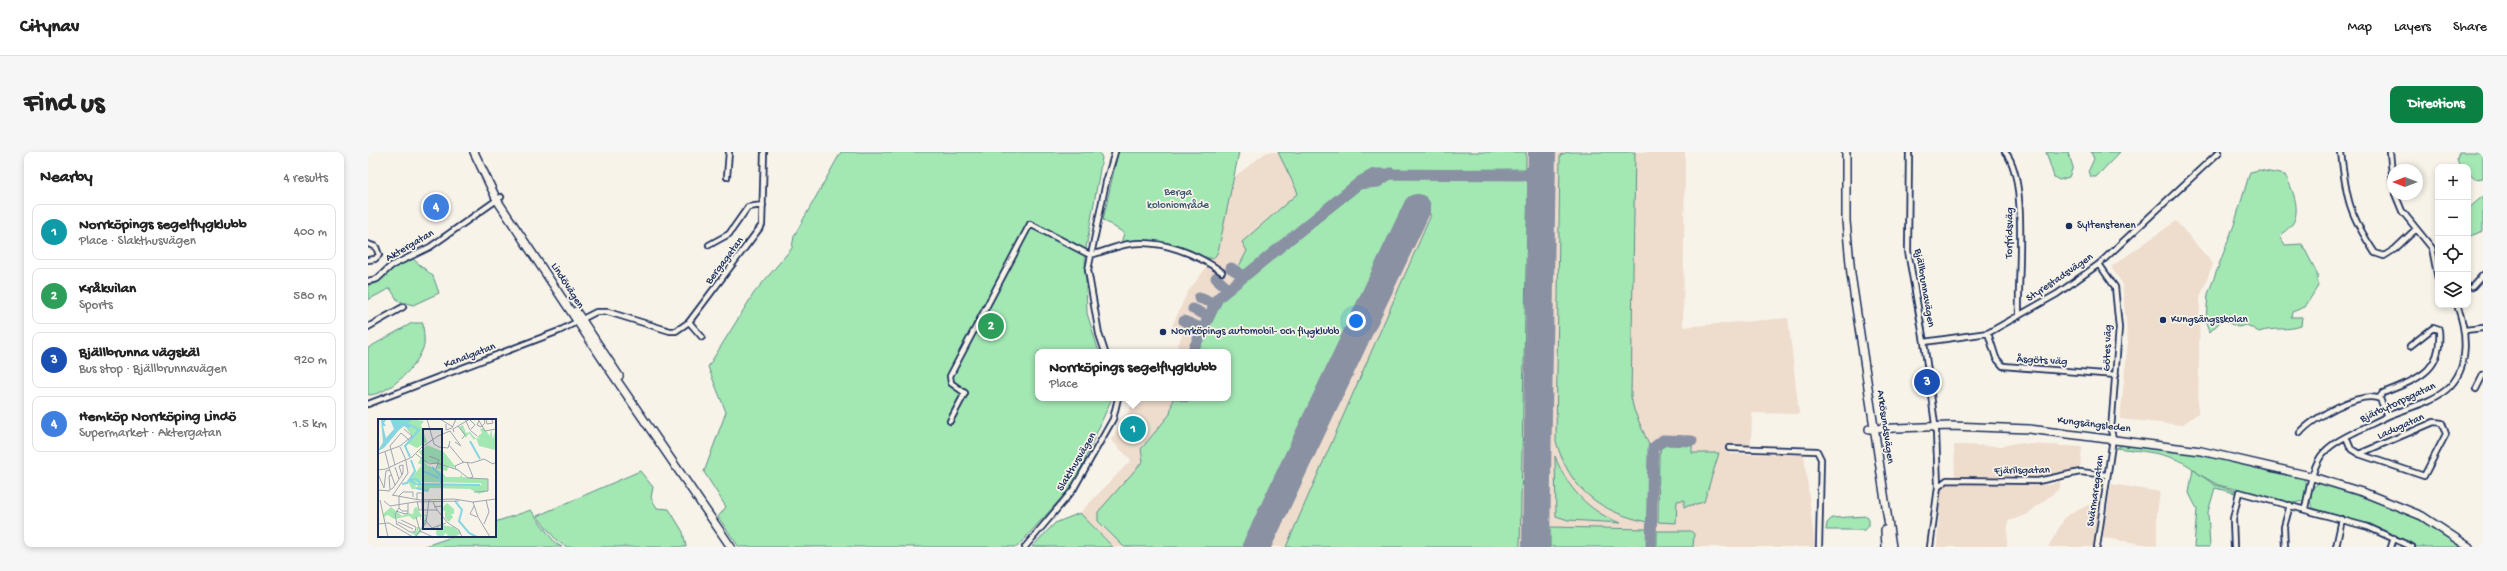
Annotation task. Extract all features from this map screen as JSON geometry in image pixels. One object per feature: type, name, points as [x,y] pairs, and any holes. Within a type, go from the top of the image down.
[{"type":"main road","name":"Lindövägen","points":[[474,152],[499,199],[730,547]]},
{"type":"main road","name":"Arkösundsvägen","points":[[1846,152],[1848,243],[1881,493],[1886,547]]},
{"type":"main road","name":"Kungsängsleden","points":[[1872,429],[1935,426],[2029,429],[2113,438],[2201,451],[2312,477],[2394,504],[2422,516],[2469,547]]},
{"type":"main road","name":"Arkösundsvägen","points":[[1872,429],[1892,547]]},
{"type":"street","points":[[727,177],[729,152]]},
{"type":"street","name":"Bergagatan","points":[[580,322],[602,311],[670,331],[676,331],[689,322],[756,235],[762,225],[764,152]]},
{"type":"street","points":[[1104,349],[1099,334],[1089,284],[1090,255],[1115,152]]},
{"type":"street","name":"Bjällbrunnavägen","points":[[1909,152],[1908,251],[1924,342],[1935,426]]},
{"type":"street","name":"Torfridsväg","points":[[2004,152],[2012,168],[2020,206],[2019,316]]},
{"type":"street","name":"Styrestadsvägen","points":[[1924,342],[1988,333],[2057,294],[2099,264],[2219,152]]},
{"type":"street","points":[[2341,152],[2348,200],[2353,218],[2375,253],[2384,256],[2395,249],[2416,229]]},
{"type":"street","points":[[2390,152],[2391,164]]},
{"type":"street","name":"Aktergatan","points":[[368,281],[377,279],[391,266],[430,247],[499,199]]},
{"type":"street","points":[[2397,200],[2402,211],[2435,254],[2437,272]]},
{"type":"street","name":"Bergagatan","points":[[709,245],[729,234],[748,207],[763,204]]},
{"type":"street","points":[[950,421],[965,393],[951,383],[950,376],[1030,224],[1090,255],[1129,244],[1153,244],[1205,260],[1222,272]]},
{"type":"street","name":"Aktergatan","points":[[368,244],[376,247],[379,255],[375,259],[368,260]]},
{"type":"street","name":"Götes väg","points":[[2099,264],[2113,283],[2116,294],[2119,328],[2113,438]]},
{"type":"street","points":[[2472,287],[2483,275]]},
{"type":"street","points":[[368,327],[403,307]]},
{"type":"street","name":"Bjärbytorpsgatan","points":[[2312,477],[2321,456],[2346,437],[2388,416],[2434,398],[2447,389],[2461,366],[2464,354],[2465,330],[2458,308]]},
{"type":"street","name":"Kanalgatan","points":[[368,404],[580,322]]},
{"type":"street","points":[[689,322],[702,337]]},
{"type":"street","points":[[2378,398],[2383,393],[2427,373],[2434,362],[2439,349],[2439,330],[2433,328],[2410,346]]},
{"type":"street","points":[[2465,330],[2483,328]]},
{"type":"street","name":"Åsgöts väg","points":[[1988,333],[1996,358],[2003,366],[2116,375]]},
{"type":"street","points":[[2476,389],[2483,375]]},
{"type":"street","points":[[2300,433],[2307,425],[2338,407],[2368,397],[2378,398]]},
{"type":"street","points":[[2378,398],[2388,416]]},
{"type":"street","name":"Slakthusvägen","points":[[1025,547],[1073,490],[1113,418],[1117,401]]},
{"type":"street","name":"Ladugatan","points":[[2434,422],[2442,423],[2446,430],[2446,434],[2424,476],[2359,454],[2434,422]]},
{"type":"street","points":[[1930,547],[1938,487],[1935,426]]},
{"type":"street","points":[[2346,437],[2351,449],[2359,454]]},
{"type":"street","name":"Svärmaregatan","points":[[2097,547],[2113,438]]},
{"type":"street","points":[[1729,448],[1817,451],[1820,459],[1819,547]]},
{"type":"street","name":"Fjärilsgatan","points":[[1938,487],[1947,480],[2038,481],[2080,472],[2107,475]]},
{"type":"street","points":[[2305,508],[2312,477]]},
{"type":"street","points":[[2234,547],[2233,519],[2239,492],[2290,504],[2342,519],[2394,538],[2412,547]]},
{"type":"street","points":[[2285,547],[2284,527],[2290,504]]},
{"type":"street","points":[[2336,547],[2342,519]]},
{"type":"street","points":[[2391,547],[2394,538]]},
{"type":"shaded area","points":[[1267,152],[1685,152],[1683,327],[1788,318],[1799,414],[1752,413],[1751,446],[1729,446],[1729,454],[1804,455],[1815,547],[1114,547],[1080,513],[1131,460],[1111,440],[1135,401],[1231,401],[1231,349],[1176,349],[1184,331],[1172,326],[1187,293],[1218,252],[1234,177]]},
{"type":"shaded area","name":"Kungsängsskolan","points":[[2176,221],[2213,264],[2200,297],[2198,413],[2182,425],[2120,419],[2128,342],[2122,283],[2111,267]]},
{"type":"shaded area","points":[[2016,443],[2082,447],[2080,468],[2048,478],[1955,477],[1954,445],[2002,446]]},
{"type":"shaded area","points":[[2060,481],[2060,488],[2026,515],[2008,521],[2007,547],[1937,547],[1939,517],[1936,517],[1938,491],[1942,486],[1949,482],[2049,485]]},
{"type":"shaded area","points":[[2111,484],[2160,492],[2157,513],[2157,546],[2103,538]]},
{"type":"shaded area","points":[[2101,499],[2094,547],[2048,547],[2066,516]]},
{"type":"green space","points":[[841,152],[1099,152],[1102,158],[1085,254],[1087,313],[1098,349],[1035,349],[1035,401],[1111,401],[1074,484],[1017,547],[739,547],[718,517],[726,507],[704,472],[726,412],[708,367],[754,293],[792,248],[794,236]]},
{"type":"green space","name":"Berga koloniområde","points":[[1118,152],[1239,152],[1218,252],[1213,259],[1149,242],[1121,243],[1124,233],[1103,220]]},
{"type":"green space","points":[[1278,152],[1526,152],[1526,169],[1373,170],[1245,272],[1239,266],[1247,251],[1242,242],[1298,193]]},
{"type":"green space","points":[[1568,152],[1635,152],[1631,397],[1634,410],[1652,452],[1649,452],[1647,522],[1630,518],[1615,512],[1601,505],[1589,496],[1578,485],[1569,472],[1556,441],[1560,155]]},
{"type":"green space","points":[[2046,152],[2068,152],[2073,167],[2069,177],[2059,180],[2054,177]]},
{"type":"green space","points":[[2091,152],[2120,152],[2096,177],[2091,177],[2088,172],[2094,159]]},
{"type":"green space","points":[[2459,152],[2483,152],[2483,178],[2475,179],[2471,176],[2471,164],[2459,164],[2457,159]]},
{"type":"green space","points":[[2259,170],[2285,175],[2288,180],[2295,198],[2296,211],[2293,223],[2280,236],[2285,245],[2302,244],[2317,273],[2318,286],[2305,307],[2292,312],[2291,317],[2302,317],[2301,326],[2259,332],[2247,325],[2238,327],[2222,320],[2210,332],[2206,319],[2208,294],[2234,225],[2250,172]]},
{"type":"green space","points":[[1447,175],[1528,177],[1520,547],[1286,547],[1431,215],[1408,203],[1247,540],[1260,547],[1124,547],[1098,521],[1098,512],[1143,461],[1141,449],[1170,414],[1172,401],[1231,401],[1231,349],[1198,349],[1213,314],[1223,298],[1363,187],[1377,186],[1394,176]]},
{"type":"green space","points":[[2483,196],[2483,231],[2471,236],[2471,206]]},
{"type":"green space","points":[[413,259],[433,276],[439,293],[413,305],[398,301],[390,288],[368,300],[368,285],[377,283],[393,268]]},
{"type":"green space","points":[[412,323],[423,323],[424,345],[421,353],[410,370],[402,378],[385,390],[376,394],[368,395],[368,348]]},
{"type":"green space","points":[[1671,443],[1692,443],[1692,453],[1719,453],[1704,502],[1684,507],[1684,500],[1677,501],[1676,523],[1658,522],[1659,455],[1661,448]]},
{"type":"green space","points":[[2125,444],[2186,451],[2300,476],[2306,485],[2303,501],[2294,503],[2218,485],[2199,474],[2215,485],[2239,492],[2239,494],[2215,488],[2208,512],[2210,547],[2194,547],[2197,509],[2189,493],[2193,469],[2180,461],[2160,454],[2116,448]]},
{"type":"green space","points":[[1555,456],[1566,478],[1580,497],[1599,513],[1621,523],[1568,520],[1556,516]]},
{"type":"green space","points":[[640,471],[653,487],[651,498],[657,508],[669,509],[683,532],[686,547],[567,547],[557,541],[537,516]]},
{"type":"green space","points":[[2318,483],[2337,487],[2375,499],[2394,507],[2430,526],[2463,547],[2417,547],[2367,525],[2313,508],[2310,502],[2312,489]]},
{"type":"green space","points":[[531,510],[555,543],[562,547],[422,547],[452,537],[496,537],[496,522]]},
{"type":"green space","points":[[1080,513],[1113,547],[1032,547],[1055,523]]},
{"type":"green space","points":[[1867,516],[1869,519],[1869,526],[1865,530],[1826,530],[1827,523],[1832,518]]},
{"type":"green space","points":[[1550,527],[1647,529],[1647,547],[1550,547]]},
{"type":"green space","points":[[1657,531],[1691,531],[1694,534],[1693,547],[1657,547]]},
{"type":"taxiway","points":[[1523,175],[1527,174],[1533,169],[1539,160],[1541,152]]},
{"type":"taxiway","points":[[1358,184],[1378,182],[1391,173]]},
{"type":"taxiway","points":[[1193,349],[1218,298],[1361,181],[1374,174],[1527,175],[1539,185],[1541,213]]},
{"type":"taxiway","points":[[1231,268],[1244,276]]},
{"type":"taxiway","points":[[1216,278],[1228,289]]},
{"type":"taxiway","points":[[1199,298],[1214,303]]},
{"type":"taxiway","points":[[1193,309],[1208,316]]},
{"type":"taxiway","points":[[1184,321],[1203,329]]},
{"type":"taxiway","points":[[1651,547],[1653,448],[1663,440],[1692,441]]},
{"type":"runway","points":[[1536,547],[1542,152]]},
{"type":"runway","points":[[1257,545],[1417,208]]},
{"type":"place","name":"Hemköp Norrköping Lindö","points":[[436,207]]},
{"type":"place","name":"Syltenstenen","points":[[2069,226]]},
{"type":"place","name":"Kungsängsskolan","points":[[2163,320]]},
{"type":"place","name":"Kråkvilan","points":[[991,326]]},
{"type":"place","name":"Norrköpings automobil- och flygklubb","points":[[1163,332]]},
{"type":"place","name":"Bjällbrunna vägskäl","points":[[1927,382]]},
{"type":"place","name":"Norrköpings segelflygklubb","points":[[1133,429]]}]
